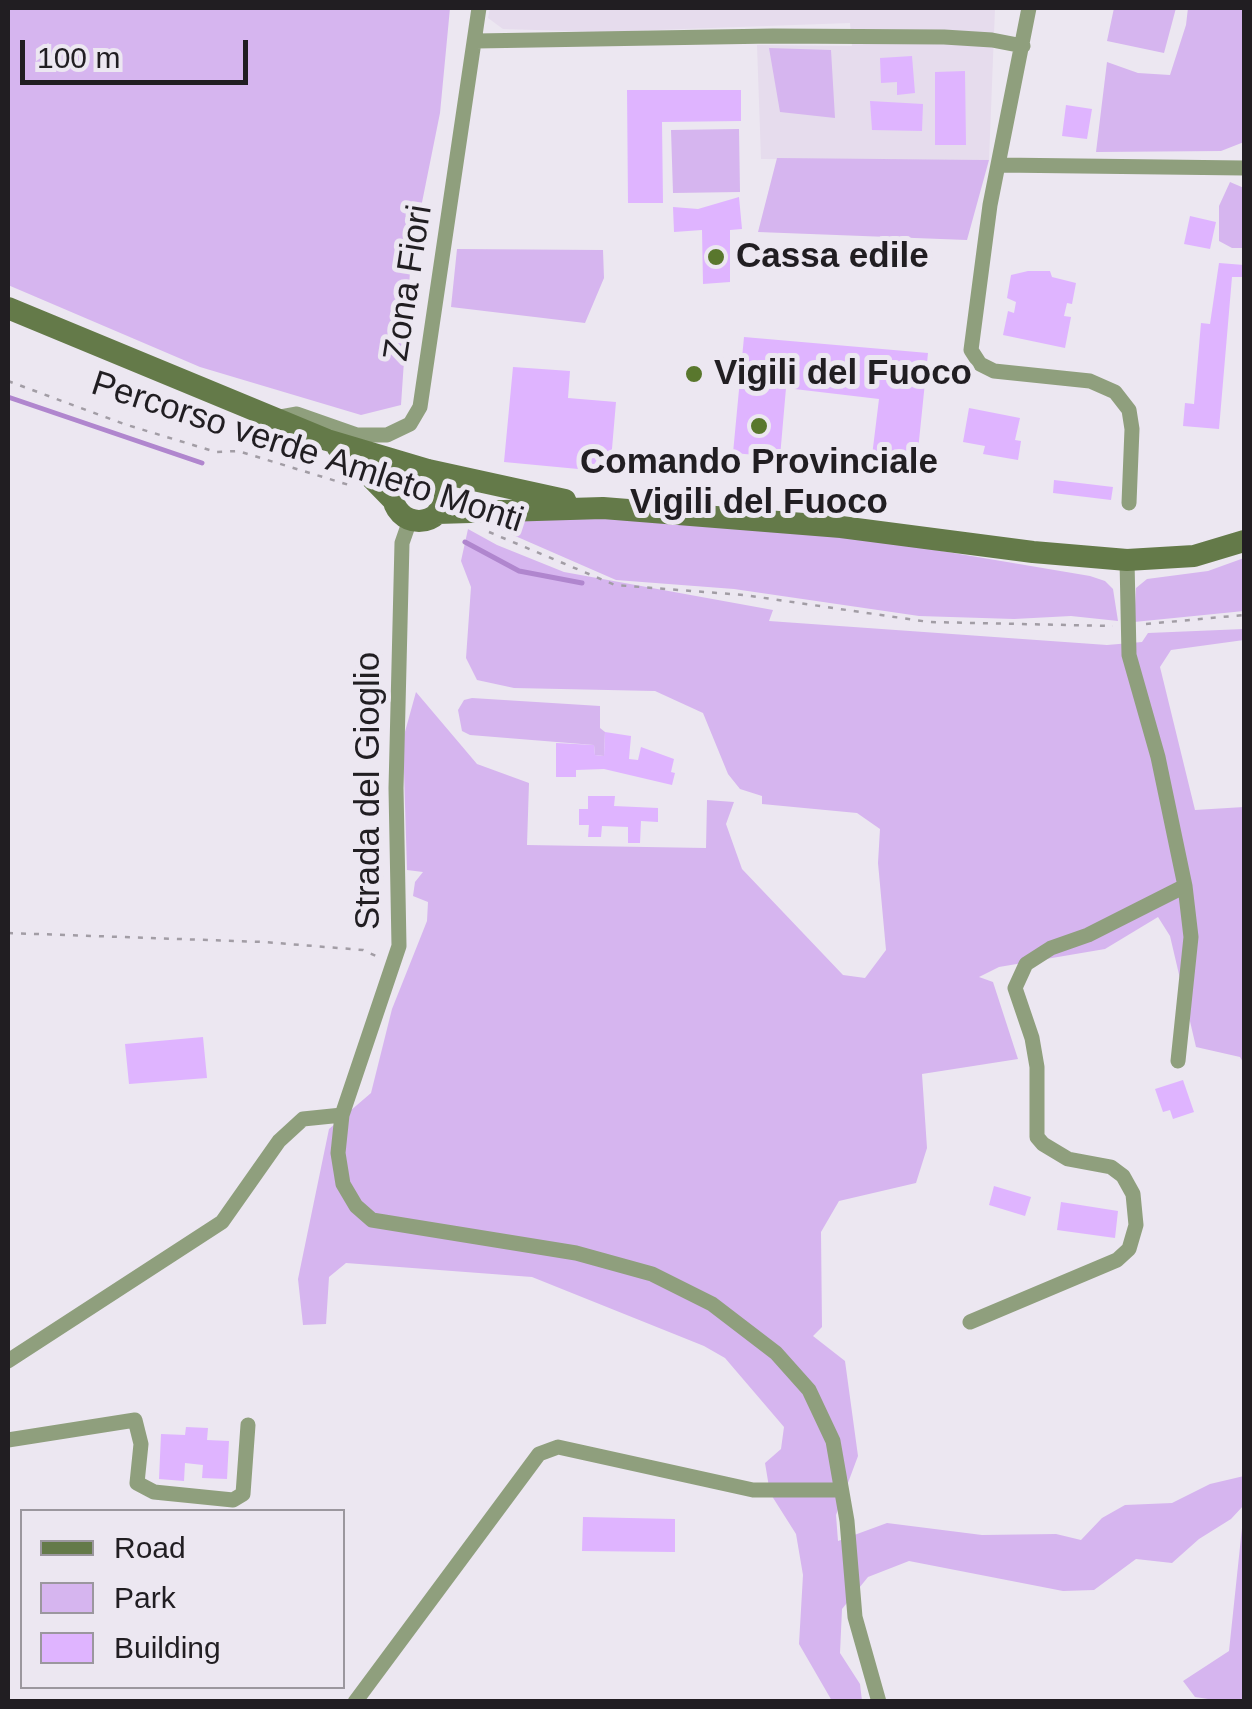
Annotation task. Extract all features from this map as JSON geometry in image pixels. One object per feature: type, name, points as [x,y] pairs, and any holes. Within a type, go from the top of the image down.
[{"type":"main road","points":[[8,308],[327,440],[428,470],[603,508]]},
{"type":"main road","points":[[327,440],[355,460],[410,520],[425,520],[438,513],[603,508],[841,528],[1127,560],[1194,556],[1244,541]]},
{"type":"main road","points":[[393,500],[394,484],[405,472],[428,470],[444,489],[445,498],[438,513]]},
{"type":"street","name":"Zona Fiori","points":[[275,418],[297,414],[357,434],[387,435],[410,424],[420,407],[479,8]]},
{"type":"street","points":[[1030,8],[990,205],[971,350],[980,364],[994,371],[1090,381],[1115,392],[1129,410],[1132,429],[1128,503]]},
{"type":"street","points":[[476,41],[811,36],[992,40],[1023,46]]},
{"type":"street","points":[[999,164],[1244,168]]},
{"type":"street","name":"Strada del Gioglio","points":[[410,520],[402,543],[396,788],[399,946],[342,1115],[338,1153],[342,1184],[356,1206],[372,1220],[576,1253],[652,1274],[712,1304],[776,1353],[809,1390],[833,1441],[855,1617],[879,1702]]},
{"type":"street","points":[[1127,560],[1129,655],[1158,757],[1185,886],[1191,937],[1178,1061]]},
{"type":"street","points":[[970,1322],[1117,1260],[1128,1249],[1136,1225],[1133,1194],[1123,1176],[1112,1167],[1068,1159],[1037,1137],[1037,1066],[1015,988],[1026,964],[1051,948],[1088,936],[1185,886]]},
{"type":"street","points":[[8,1361],[222,1222],[280,1140],[302,1119],[342,1115]]},
{"type":"street","points":[[8,1440],[135,1420],[141,1444],[137,1483],[154,1492],[233,1500],[243,1494],[248,1425]]},
{"type":"street","points":[[355,1702],[539,1454],[558,1447],[753,1490],[842,1490]]},
{"type":"path","name":"Percorso verde Amleto Monti","points":[[8,382],[216,452],[238,451],[356,487]]},
{"type":"path","name":"Percorso verde Amleto Monti","points":[[486,530],[615,586],[744,596],[929,622],[1126,626],[1244,616]]},
{"type":"path","points":[[8,933],[72,938],[140,936],[363,950]]},
{"type":"shaded area","points":[[490,8],[995,8],[989,160],[761,159],[757,45],[852,46],[850,23],[600,32],[503,29],[488,18]]},
{"type":"green space","points":[[8,8],[450,8],[440,113],[411,257],[401,405],[361,415],[200,367],[8,285]]},
{"type":"green space","points":[[1114,8],[1176,8],[1164,53],[1107,41]]},
{"type":"green space","points":[[1188,8],[1244,8],[1244,142],[1221,151],[1096,152],[1107,62],[1138,73],[1170,75]]},
{"type":"green space","points":[[769,48],[831,50],[835,118],[780,112]]},
{"type":"green space","points":[[739,129],[740,192],[673,193],[671,130]]},
{"type":"green space","points":[[777,158],[989,160],[967,240],[758,232]]},
{"type":"green space","points":[[1230,182],[1244,188],[1244,248],[1232,248],[1219,241],[1219,206]]},
{"type":"green space","points":[[457,249],[603,250],[604,278],[585,323],[451,307]]},
{"type":"green space","points":[[553,512],[841,534],[1090,576],[1105,581],[1113,589],[1118,621],[1071,616],[919,616],[734,589],[616,580],[474,518]]},
{"type":"green space","points":[[468,529],[564,572],[773,610],[769,621],[1107,645],[1142,642],[1148,633],[1244,629],[1244,640],[1171,650],[1160,667],[1195,810],[1244,807],[1244,1064],[1240,1057],[1196,1047],[1170,936],[1158,917],[1105,949],[999,967],[979,977],[993,982],[1018,1059],[922,1074],[927,1148],[916,1183],[839,1201],[821,1232],[822,1327],[813,1336],[845,1361],[858,1456],[836,1515],[838,1541],[887,1523],[982,1535],[1056,1534],[1081,1540],[1102,1518],[1125,1505],[1172,1503],[1210,1484],[1244,1476],[1244,1505],[1172,1563],[1136,1559],[1094,1590],[1063,1591],[909,1561],[868,1577],[842,1609],[840,1653],[860,1684],[862,1701],[832,1701],[799,1644],[803,1575],[796,1534],[770,1493],[765,1463],[781,1449],[784,1427],[725,1358],[532,1277],[346,1263],[329,1277],[326,1324],[303,1325],[298,1279],[329,1129],[371,1093],[392,1009],[427,921],[428,902],[413,896],[415,882],[423,872],[407,870],[403,739],[416,692],[477,764],[529,783],[527,845],[706,848],[707,800],[734,802],[726,824],[742,869],[843,975],[865,978],[886,950],[878,863],[880,829],[857,813],[762,804],[762,796],[740,789],[728,774],[703,713],[655,691],[514,688],[477,680],[466,658],[471,587],[461,561]]},
{"type":"green space","points":[[1244,558],[1244,611],[1134,622],[1136,588],[1147,579],[1208,571]]},
{"type":"green space","points":[[464,700],[600,706],[604,756],[595,755],[594,745],[470,735],[462,731],[458,710]]},
{"type":"green space","points":[[1244,1509],[1244,1701],[1195,1697],[1183,1681],[1229,1651]]},
{"type":"building","points":[[912,56],[915,93],[897,95],[897,82],[881,83],[880,58]]},
{"type":"building","points":[[965,71],[966,145],[935,145],[935,72]]},
{"type":"building","points":[[627,90],[741,90],[741,121],[662,122],[663,203],[628,203]]},
{"type":"building","points":[[870,101],[923,104],[922,131],[872,130]]},
{"type":"building","points":[[1066,105],[1092,109],[1087,139],[1062,136]]},
{"type":"building","name":"Cassa edile","points":[[739,197],[742,229],[730,230],[730,282],[703,284],[702,230],[674,232],[673,207],[698,209]]},
{"type":"building","points":[[1190,216],[1216,222],[1210,249],[1184,244]]},
{"type":"building","points":[[1219,263],[1244,265],[1244,277],[1232,277],[1219,429],[1183,426],[1185,403],[1194,404],[1201,323],[1210,324]]},
{"type":"building","points":[[1050,271],[1052,277],[1076,283],[1072,304],[1067,303],[1064,316],[1071,317],[1065,348],[1003,335],[1008,311],[1014,313],[1016,302],[1007,298],[1011,275]]},
{"type":"building","name":"Comando Provinciale Vigili del Fuoco","points":[[744,337],[928,353],[916,470],[871,464],[879,399],[786,388],[780,457],[733,453]]},
{"type":"building","name":"Comando Provinciale Vigili del Fuoco","points":[[513,367],[570,371],[568,398],[616,402],[610,472],[504,462]]},
{"type":"building","points":[[969,408],[1020,418],[1015,440],[1021,441],[1018,460],[983,454],[985,446],[963,442]]},
{"type":"building","points":[[1054,480],[1113,487],[1111,500],[1053,493]]},
{"type":"building","points":[[605,732],[631,736],[629,759],[638,760],[641,747],[674,759],[672,785],[604,769],[576,770],[576,777],[556,777],[556,743],[594,745],[595,755],[604,756]]},
{"type":"building","points":[[588,796],[615,796],[614,806],[658,808],[658,822],[641,821],[640,843],[628,843],[628,827],[602,826],[601,837],[588,837],[589,825],[579,825],[579,809],[588,809]]},
{"type":"building","points":[[203,1037],[207,1078],[129,1084],[125,1044]]},
{"type":"building","points":[[1183,1080],[1194,1112],[1173,1119],[1170,1110],[1163,1112],[1155,1089]]},
{"type":"building","points":[[994,1186],[1031,1197],[1025,1216],[989,1205]]},
{"type":"building","points":[[1061,1202],[1118,1211],[1115,1238],[1057,1230]]},
{"type":"building","points":[[186,1427],[208,1428],[207,1440],[229,1441],[227,1479],[202,1478],[203,1465],[185,1463],[184,1481],[159,1479],[161,1434],[185,1435]]},
{"type":"building","points":[[583,1517],[675,1519],[675,1552],[582,1551]]},
{"type":"waterway","points":[[8,397],[202,463]]},
{"type":"waterway","points":[[465,542],[519,571],[582,583]]},
{"type":"place","name":"Cassa edile","points":[[716,257]]},
{"type":"place","name":"Vigili del Fuoco","points":[[694,374]]},
{"type":"place","name":"Comando Provinciale Vigili del Fuoco","points":[[759,426]]}]
